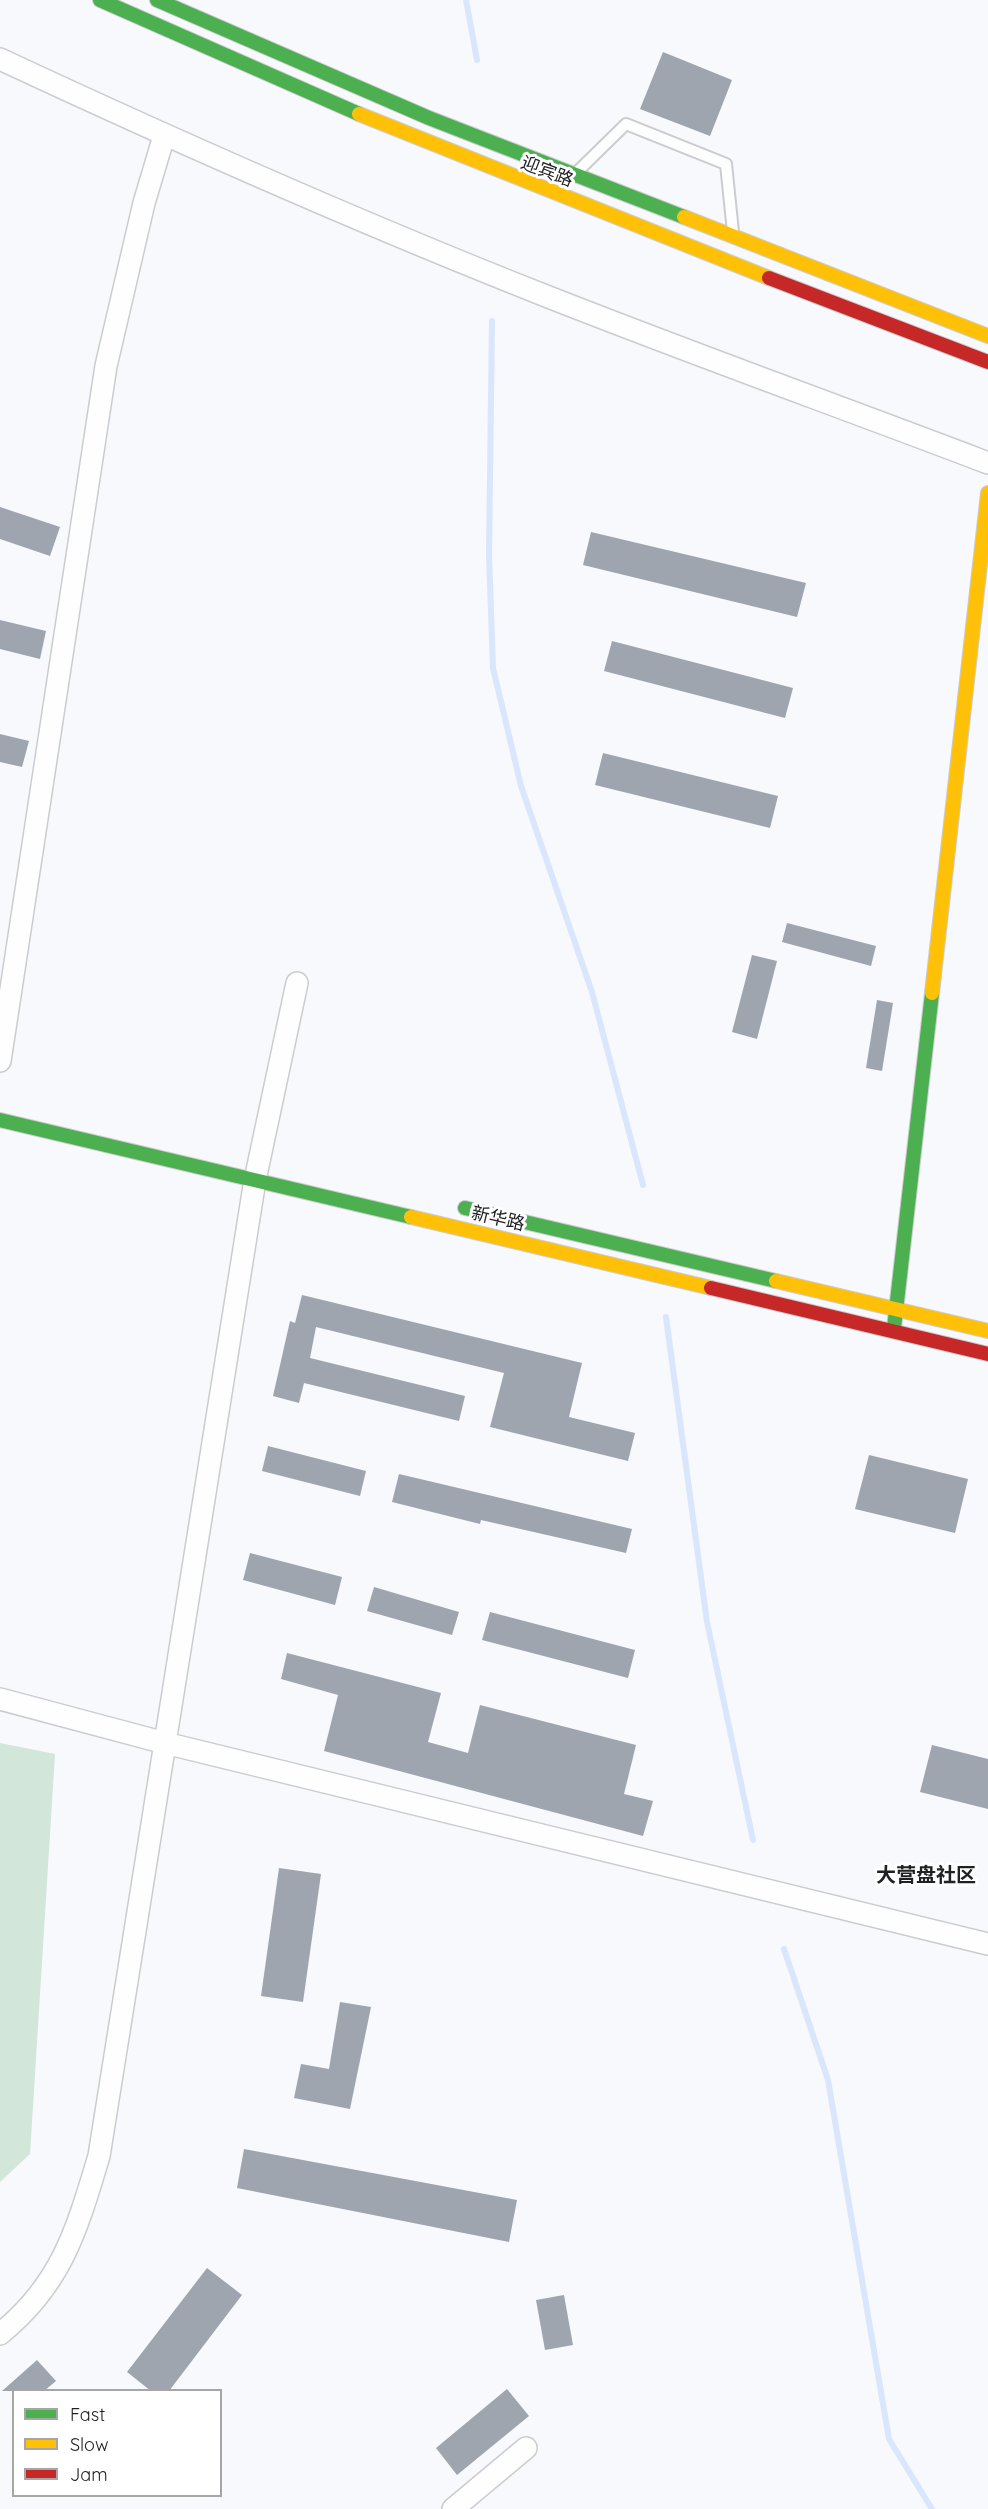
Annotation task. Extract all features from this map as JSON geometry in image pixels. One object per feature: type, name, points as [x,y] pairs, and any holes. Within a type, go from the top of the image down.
[{"type":"main road","name":"迎宾路","points":[[100,0],[322,100],[496,172],[988,362]]},
{"type":"main road","name":"迎宾路","points":[[157,0],[418,113],[988,336]]},
{"type":"main road","points":[[894,1331],[988,493]]},
{"type":"main road","name":"新华路","points":[[0,1120],[258,1165],[988,1354]]},
{"type":"main road","name":"新华路","points":[[456,1206],[988,1331]]},
{"type":"street","points":[[0,59],[164,136],[309,199],[546,296],[988,463]]},
{"type":"street","points":[[0,1061],[106,366],[144,204],[164,136]]},
{"type":"street","points":[[0,2334],[16,2320],[56,2274],[79,2222],[99,2156],[258,1165],[297,984]]},
{"type":"street","points":[[0,1699],[165,1743],[988,1944]]},
{"type":"street","points":[[453,2509],[526,2448]]},
{"type":"lane","points":[[574,175],[626,124],[726,164],[734,237]]},
{"type":"green space","points":[[0,1743],[55,1754],[30,2154],[0,2182]]},
{"type":"building","points":[[663,52],[732,80],[710,136],[640,109]]},
{"type":"building","points":[[0,507],[60,527],[50,556],[0,539]]},
{"type":"building","points":[[591,532],[806,583],[797,617],[583,565]]},
{"type":"building","points":[[0,620],[46,631],[40,659],[0,649]]},
{"type":"building","points":[[612,641],[793,688],[785,718],[604,671]]},
{"type":"building","points":[[0,734],[29,741],[22,767],[0,762]]},
{"type":"building","points":[[603,753],[778,796],[770,828],[595,785]]},
{"type":"building","points":[[787,923],[876,946],[871,966],[782,942]]},
{"type":"building","points":[[752,955],[777,961],[757,1039],[732,1032]]},
{"type":"building","points":[[877,1000],[893,1003],[882,1071],[866,1068]]},
{"type":"building","points":[[302,1295],[582,1363],[569,1417],[635,1433],[628,1461],[490,1427],[504,1373],[316,1327],[310,1358],[465,1396],[459,1421],[304,1383],[299,1403],[273,1396],[290,1321],[295,1323]]},
{"type":"building","points":[[268,1446],[366,1471],[360,1496],[262,1471]]},
{"type":"building","points":[[869,1455],[968,1479],[955,1533],[855,1509]]},
{"type":"building","points":[[399,1474],[632,1529],[626,1553],[481,1520],[480,1524],[392,1502]]},
{"type":"building","points":[[250,1553],[342,1577],[335,1605],[243,1580]]},
{"type":"building","points":[[374,1587],[459,1612],[452,1635],[367,1611]]},
{"type":"building","points":[[490,1612],[635,1650],[628,1678],[482,1640]]},
{"type":"building","points":[[287,1653],[441,1693],[428,1742],[468,1753],[480,1705],[636,1745],[624,1794],[653,1801],[643,1836],[324,1751],[338,1695],[281,1679]]},
{"type":"building","points":[[932,1745],[988,1759],[988,1809],[920,1792]]},
{"type":"building","points":[[279,1868],[321,1874],[303,2002],[261,1996]]},
{"type":"building","points":[[340,2002],[371,2007],[350,2109],[294,2098],[301,2064],[329,2069]]},
{"type":"building","points":[[244,2149],[517,2200],[509,2242],[237,2188]]},
{"type":"building","points":[[207,2268],[242,2295],[171,2389],[148,2389],[127,2372]]},
{"type":"building","points":[[564,2295],[573,2345],[545,2350],[536,2300]]},
{"type":"building","points":[[37,2360],[56,2381],[46,2389],[2,2391]]},
{"type":"building","points":[[507,2389],[529,2416],[457,2475],[436,2448]]},
{"type":"waterway","points":[[466,0],[477,60]]},
{"type":"waterway","points":[[492,321],[489,555],[493,668],[521,786],[592,992],[643,1185]]},
{"type":"waterway","points":[[666,1317],[707,1622],[753,1840]]},
{"type":"waterway","points":[[784,1949],[828,2080],[889,2439],[932,2509]]},
{"type":"traffic: fast","points":[[100,0],[359,114]]},
{"type":"traffic: fast","points":[[157,0],[429,118],[684,217]]},
{"type":"traffic: fast","points":[[894,1328],[932,993]]},
{"type":"traffic: fast","points":[[0,1120],[411,1217]]},
{"type":"traffic: fast","points":[[465,1208],[776,1281]]},
{"type":"traffic: slow","points":[[359,114],[769,278]]},
{"type":"traffic: slow","points":[[684,217],[988,336]]},
{"type":"traffic: slow","points":[[932,993],[988,493]]},
{"type":"traffic: slow","points":[[411,1217],[711,1288]]},
{"type":"traffic: slow","points":[[776,1281],[988,1331]]},
{"type":"traffic: jam","points":[[769,278],[988,362]]},
{"type":"traffic: jam","points":[[711,1288],[988,1354]]},
{"type":"district","name":"大营盘社区","points":[[926,1876]]}]
